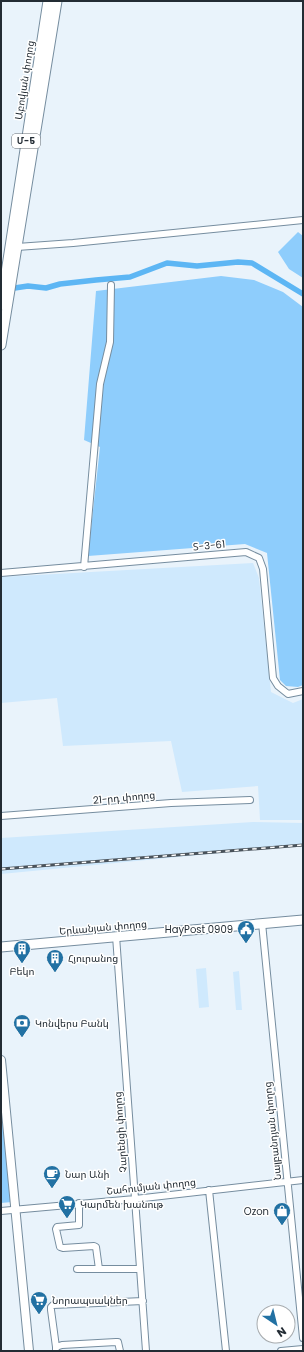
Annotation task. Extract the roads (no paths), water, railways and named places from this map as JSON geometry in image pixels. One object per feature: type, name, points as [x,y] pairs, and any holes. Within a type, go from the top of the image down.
[{"type":"highway","name":"Աբովյան փողոց","points":[[8,281],[17,247],[17,226],[48,1]]},
{"type":"highway","name":"Աբովյան փողոց","points":[[8,281],[57,1]]},
{"type":"highway","name":"Մ-5","points":[[1,345],[4,303],[8,281]]},
{"type":"highway","name":"Երևանյան փողոց","points":[[1,947],[303,920]]},
{"type":"main road","points":[[1,1060],[29,1351]]},
{"type":"street","points":[[17,247],[73,243],[303,220]]},
{"type":"street","points":[[84,566],[100,384],[110,342],[111,285]]},
{"type":"street","name":"Տ-3-61","points":[[1,573],[246,552],[259,558],[264,569],[272,678],[278,686],[288,694],[303,691]]},
{"type":"street","name":"21-րդ փողոց","points":[[1,816],[171,803],[250,800]]},
{"type":"street","name":"Նալբանդյան փողոց","points":[[262,923],[303,1338]]},
{"type":"street","name":"Չարենցի փողոց","points":[[116,936],[146,1351]]},
{"type":"street","name":"Շահումյան փողոց","points":[[1,1210],[135,1199],[303,1180]]},
{"type":"street","points":[[209,1190],[226,1351]]},
{"type":"street","points":[[78,1203],[79,1225],[58,1227],[56,1229],[59,1244],[60,1247],[63,1248],[96,1247],[99,1269]]},
{"type":"street","points":[[77,1269],[140,1269]]},
{"type":"street","points":[[120,1351],[118,1342],[62,1346],[56,1349],[51,1307],[53,1305],[143,1301]]},
{"type":"street","points":[[281,1351],[303,1349]]},
{"type":"waterway","points":[[8,289],[28,286],[46,288],[60,284],[130,277],[167,263],[197,266],[238,262],[252,263],[303,294]]},
{"type":"railway","points":[[1,869],[303,845]]},
{"type":"place","name":"HayPost 0909","points":[[246,944]]},
{"type":"place","name":"Բեկո","points":[[22,964]]},
{"type":"place","name":"Հյուրանոց","points":[[55,973]]},
{"type":"place","name":"Կոնվերս Բանկ","points":[[22,1038]]},
{"type":"place","name":"Նար Անի","points":[[52,1189]]},
{"type":"place","name":"Կարմեն խանութ","points":[[67,1219]]},
{"type":"place","name":"Ozon","points":[[282,1226]]},
{"type":"place","name":"Նորապսակներ","points":[[39,1315]]}]
